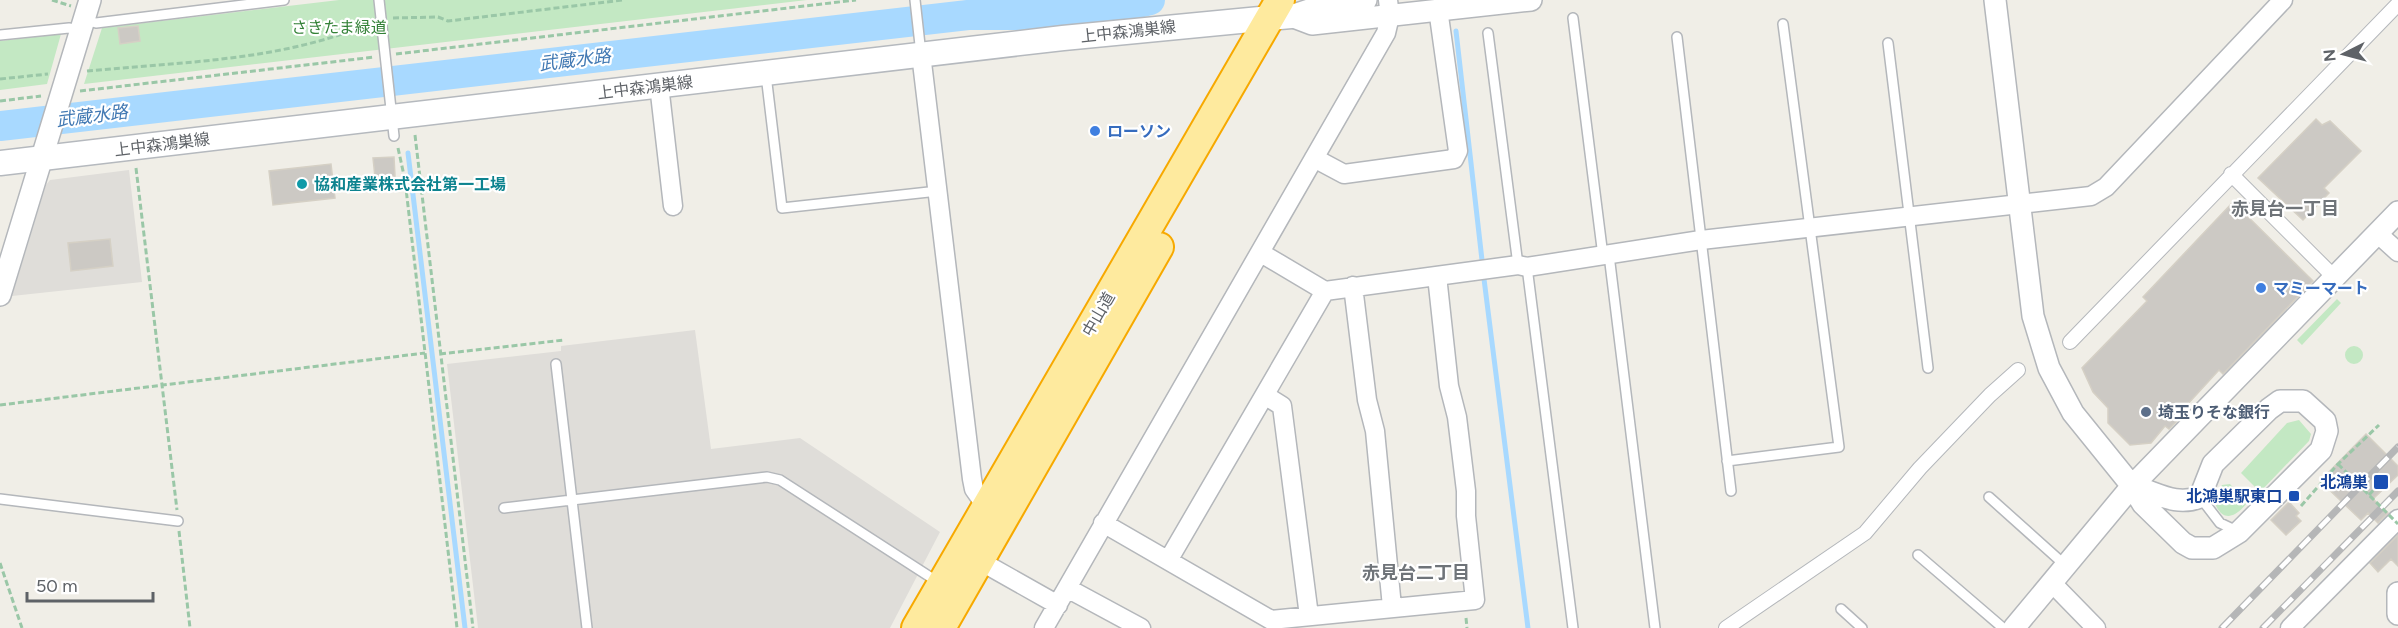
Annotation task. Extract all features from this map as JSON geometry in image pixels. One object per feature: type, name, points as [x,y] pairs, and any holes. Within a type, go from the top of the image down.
[{"type":"highway","name":"中山道","points":[[916,628],[986,506],[1285,8]]},
{"type":"highway","name":"中山道","points":[[941,628],[1285,8]]},
{"type":"main road","name":"上中森鴻巣線","points":[[0,164],[44,151],[392,118],[766,73],[920,47],[1285,8]]},
{"type":"street","points":[[1285,8],[1318,7],[1366,0]]},
{"type":"street","points":[[1285,8],[1312,24],[1389,8],[1438,9],[1531,0]]},
{"type":"street","points":[[1995,0],[2033,316],[2049,368],[2073,413],[2132,486],[2143,504],[2183,543],[2192,548],[2213,548],[2239,532],[2320,450],[2327,431],[2325,421],[2303,400],[2280,401],[2269,408],[2213,464],[2200,497],[2188,502],[2176,502],[2132,486]]},
{"type":"street","points":[[1261,253],[1325,291],[1606,256],[1701,240],[2091,196],[2106,187],[2283,0]]},
{"type":"street","points":[[2070,342],[2398,4]]},
{"type":"street","points":[[1044,628],[1386,33],[1389,8]]},
{"type":"street","points":[[1314,158],[1344,174],[1454,159],[1458,151],[1438,9]]},
{"type":"street","points":[[0,295],[44,151],[50,100],[85,17]]},
{"type":"street","points":[[920,47],[972,479],[974,489],[986,506]]},
{"type":"street","points":[[659,85],[673,206]]},
{"type":"street","points":[[2231,174],[2327,270]]},
{"type":"street","points":[[2014,628],[2132,486],[2398,212]]},
{"type":"street","points":[[2377,233],[2398,252]]},
{"type":"street","points":[[1103,524],[1169,559],[1271,620],[1475,600],[1466,516],[1466,491],[1457,417],[1449,386],[1437,276]]},
{"type":"street","points":[[1353,286],[1367,400],[1375,432],[1392,607]]},
{"type":"street","points":[[1169,559],[1266,396],[1325,291]]},
{"type":"street","points":[[1726,628],[1865,533],[1920,468],[1990,394],[2018,370]]},
{"type":"street","points":[[1266,396],[1282,406],[1309,616]]},
{"type":"street","points":[[2290,628],[2398,519]]},
{"type":"street","points":[[980,561],[1058,604]]},
{"type":"street","points":[[2052,584],[2096,628]]},
{"type":"street","points":[[1067,588],[1141,628]]},
{"type":"street","points":[[2398,593],[2398,614]]},
{"type":"lane","points":[[0,35],[69,28],[85,17],[96,23],[284,0]]},
{"type":"lane","points":[[379,0],[392,118]]},
{"type":"lane","points":[[915,1],[920,47]]},
{"type":"lane","points":[[1573,18],[1655,628]]},
{"type":"lane","points":[[1727,461],[1839,447],[1783,24]]},
{"type":"lane","points":[[1488,33],[1573,628]]},
{"type":"lane","points":[[1677,37],[1731,491]]},
{"type":"lane","points":[[1888,43],[1928,368]]},
{"type":"lane","points":[[766,73],[782,208],[938,191]]},
{"type":"lane","points":[[556,364],[587,628]]},
{"type":"lane","points":[[504,508],[767,477],[780,480],[941,584]]},
{"type":"lane","points":[[1989,497],[2066,566]]},
{"type":"lane","points":[[2200,497],[2220,523],[2239,532]]},
{"type":"lane","points":[[0,499],[178,521]]},
{"type":"lane","points":[[1918,555],[2003,628]]},
{"type":"lane","points":[[1841,609],[1863,628]]},
{"type":"path","points":[[81,71],[260,55],[338,36],[381,18],[438,17],[448,21],[623,0]]},
{"type":"path","points":[[77,91],[386,60],[856,0]]},
{"type":"path","points":[[0,79],[56,73]]},
{"type":"path","points":[[0,101],[50,100]]},
{"type":"path","points":[[392,118],[405,180],[457,628]]},
{"type":"path","points":[[415,137],[473,628]]},
{"type":"path","points":[[136,168],[190,628]]},
{"type":"path","points":[[441,354],[564,340]]},
{"type":"path","points":[[0,405],[425,353]]},
{"type":"path","points":[[2301,506],[2338,464],[2379,425]]},
{"type":"path","points":[[2338,464],[2398,524]]},
{"type":"path","points":[[2369,495],[2381,482]]},
{"type":"path","points":[[0,563],[22,628]]},
{"type":"shaded area","points":[[129,170],[142,282],[12,296],[46,185],[50,180]]},
{"type":"shaded area","points":[[695,330],[711,449],[800,438],[940,532],[890,628],[478,628],[447,364],[561,351],[561,346]]},
{"type":"green space","name":"さきたま緑道","points":[[339,0],[807,0],[84,84],[102,28]]},
{"type":"green space","points":[[61,34],[47,84],[0,90],[0,41]]},
{"type":"green space","points":[[2337,299],[2341,303],[2302,345],[2297,340]]},
{"type":"green space","points":[[2354,346],[2360,349],[2363,355],[2360,361],[2354,364],[2348,361],[2345,355],[2348,349]]},
{"type":"green space","points":[[2299,420],[2311,434],[2309,441],[2260,492],[2241,473],[2287,423]]},
{"type":"green space","points":[[2230,484],[2247,503],[2234,515],[2229,516],[2221,513],[2214,501],[2222,485]]},
{"type":"building","points":[[138,26],[140,41],[120,44],[118,28]]},
{"type":"building","points":[[2316,119],[2322,125],[2330,121],[2361,151],[2324,188],[2329,193],[2303,220],[2258,178]]},
{"type":"building","points":[[394,157],[395,176],[375,177],[373,158]]},
{"type":"building","name":"協和産業株式会社第一工場","points":[[331,164],[335,198],[273,205],[269,171]]},
{"type":"building","points":[[2233,202],[2313,281],[2223,374],[2219,370],[2185,407],[2188,410],[2169,429],[2165,426],[2151,443],[2130,445],[2108,423],[2108,408],[2093,392],[2082,368],[2147,301],[2143,297]]},
{"type":"building","points":[[110,239],[113,266],[71,271],[68,243]]},
{"type":"building","points":[[2366,434],[2398,466],[2398,475],[2373,499],[2388,513],[2378,523],[2368,513],[2361,520],[2320,481]]},
{"type":"building","points":[[2289,502],[2299,513],[2296,516],[2301,521],[2286,535],[2271,520]]},
{"type":"building","points":[[2398,535],[2398,566],[2391,559],[2378,572],[2370,563]]},
{"type":"waterway","name":"武蔵水路","points":[[0,126],[968,15],[1037,15],[1106,10],[1150,0]]},
{"type":"waterway","points":[[1456,31],[1482,260]]},
{"type":"waterway","points":[[408,153],[465,628]]},
{"type":"waterway","points":[[1484,279],[1528,628]]},
{"type":"railway","points":[[2222,628],[2398,447]]},
{"type":"railway","points":[[2263,628],[2398,491]]},
{"type":"place","name":"ローソン","points":[[1095,131]]},
{"type":"place","name":"協和産業株式会社第一工場","points":[[302,184]]},
{"type":"place","name":"マミーマート","points":[[2261,288]]},
{"type":"place","name":"埼玉りそな銀行","points":[[2146,412]]},
{"type":"place","name":"北鴻巣","points":[[2381,482]]},
{"type":"place","name":"北鴻巣駅東口","points":[[2294,496]]},
{"type":"district","name":"赤見台一丁目","points":[[2285,209]]},
{"type":"district","name":"赤見台二丁目","points":[[1416,573]]}]
